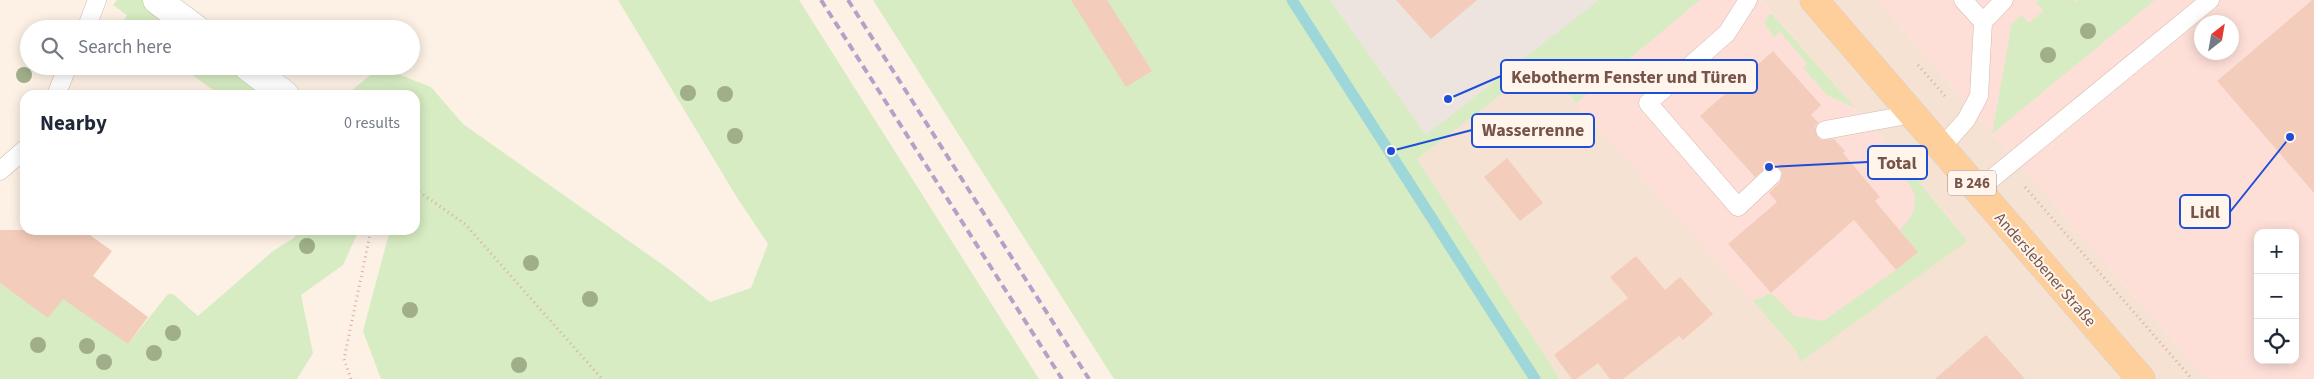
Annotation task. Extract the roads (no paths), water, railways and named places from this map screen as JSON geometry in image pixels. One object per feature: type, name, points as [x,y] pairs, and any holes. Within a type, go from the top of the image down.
[{"type":"main road","name":"Anderslebener Straße","points":[[1814,0],[2141,379]]},
{"type":"street","points":[[157,0],[184,20]]},
{"type":"street","points":[[258,75],[279,90]]},
{"type":"lane","points":[[89,20],[97,0]]},
{"type":"lane","points":[[1748,0],[1727,33],[1648,103],[1738,207],[1772,175]]},
{"type":"lane","points":[[1963,0],[1983,22]]},
{"type":"lane","points":[[1941,148],[1966,120],[1979,96],[1983,22],[2004,0]]},
{"type":"lane","points":[[1978,190],[2210,0]]},
{"type":"lane","points":[[58,90],[64,75]]},
{"type":"lane","points":[[1825,130],[1913,114]]},
{"type":"lane","points":[[0,171],[20,153]]},
{"type":"waterway","points":[[1292,0],[1535,379]]},
{"type":"railway","points":[[821,0],[1062,379]]},
{"type":"railway","points":[[848,0],[1089,379]]},
{"type":"place","name":"Kebotherm Fenster und Türen","points":[[1448,99]]},
{"type":"place","name":"Lidl","points":[[2290,137]]},
{"type":"place","name":"Wasserrenne","points":[[1391,151]]},
{"type":"place","name":"Total","points":[[1769,167]]}]
